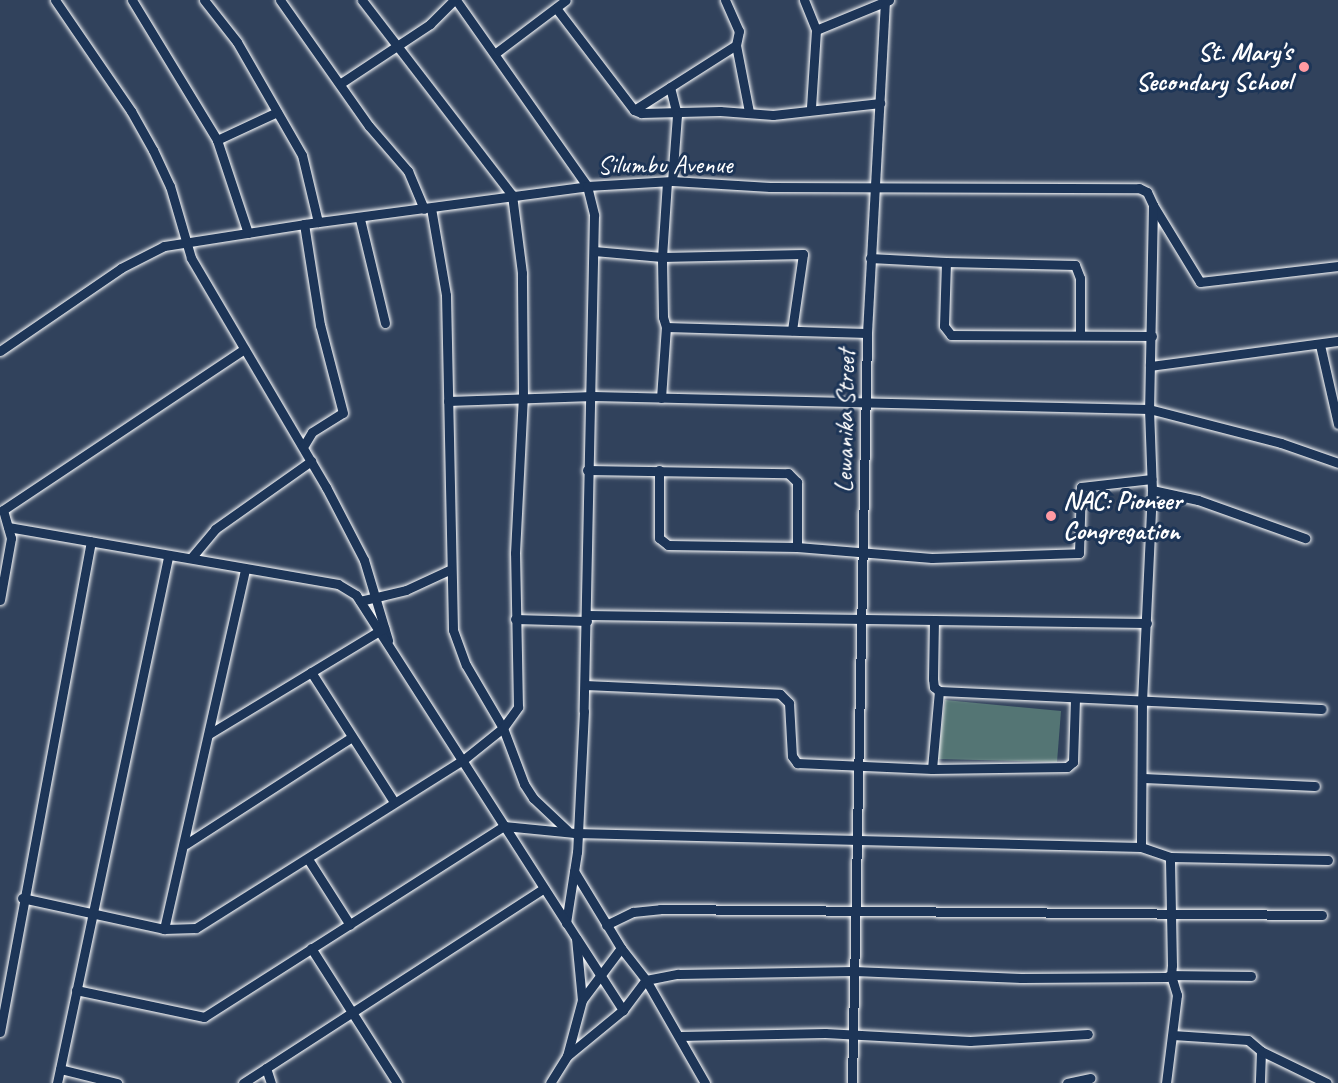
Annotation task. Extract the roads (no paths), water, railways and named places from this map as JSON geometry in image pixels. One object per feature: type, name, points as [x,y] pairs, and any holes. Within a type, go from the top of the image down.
[{"type":"street","points":[[54,0],[131,111],[153,150],[170,186],[191,258],[303,447],[364,560],[377,597],[382,629]]},
{"type":"street","points":[[132,0],[217,140],[248,233]]},
{"type":"street","points":[[204,0],[237,42],[302,156],[318,222]]},
{"type":"street","points":[[280,0],[341,82],[369,126],[408,171],[428,208],[446,295],[449,570],[453,630],[459,648],[503,728],[524,784],[533,798],[571,831]]},
{"type":"street","points":[[22,898],[164,929],[196,928],[308,860],[394,802],[463,760],[503,728],[518,707],[515,619],[516,508],[523,397],[522,273],[512,195],[363,0]]},
{"type":"street","points":[[341,82],[430,24],[455,0],[497,52],[587,186],[594,215],[593,396],[587,470],[587,618],[585,685],[571,831],[574,871],[566,923]]},
{"type":"street","points":[[497,52],[566,0]]},
{"type":"street","points":[[725,0],[737,24],[736,45],[748,112]]},
{"type":"street","points":[[804,0],[816,30],[811,108]]},
{"type":"street","points":[[816,30],[887,1]]},
{"type":"street","name":"Lewanika Street","points":[[852,1083],[851,1034],[868,405],[867,333],[887,1]]},
{"type":"street","points":[[556,8],[634,110],[648,115],[748,112],[773,115],[811,108],[880,103]]},
{"type":"street","points":[[634,110],[736,45]]},
{"type":"street","points":[[661,398],[666,327],[663,317],[662,257],[677,115],[670,87]]},
{"type":"street","points":[[217,140],[277,112]]},
{"type":"street","name":"Silumbu Avenue","points":[[0,351],[120,268],[164,246],[512,195],[587,186],[670,182],[875,188],[1139,188],[1147,192],[1152,205]]},
{"type":"street","points":[[1152,205],[1200,282],[1338,266]]},
{"type":"street","points":[[1141,847],[1142,700],[1152,490],[1149,409],[1152,336],[1152,205]]},
{"type":"street","points":[[360,219],[385,323]]},
{"type":"street","points":[[303,447],[312,432],[343,412],[320,325],[304,224]]},
{"type":"street","points":[[594,251],[662,257],[803,254],[792,330]]},
{"type":"street","points":[[870,258],[1076,265],[1080,278],[1080,335]]},
{"type":"street","points":[[946,262],[946,333],[1152,336]]},
{"type":"street","points":[[666,327],[867,333]]},
{"type":"street","points":[[1150,366],[1338,341]]},
{"type":"street","points":[[1320,345],[1338,424]]},
{"type":"street","points":[[0,600],[10,549],[8,527],[3,510],[244,350]]},
{"type":"street","points":[[448,401],[593,396],[868,405],[1149,409],[1281,442],[1338,463]]},
{"type":"street","points":[[191,558],[215,529],[311,461]]},
{"type":"street","points":[[587,470],[658,470],[794,476],[797,547]]},
{"type":"street","points":[[658,470],[658,532],[663,543],[797,547],[932,558],[1079,553],[1082,547],[1080,487],[1152,479]]},
{"type":"street","points":[[1152,490],[1198,500],[1305,538]]},
{"type":"street","points":[[8,527],[348,587],[382,629],[599,978],[622,1010]]},
{"type":"street","points":[[0,1032],[22,898],[91,541]]},
{"type":"street","points":[[57,1083],[168,557]]},
{"type":"street","points":[[164,929],[186,844],[245,569]]},
{"type":"street","points":[[360,601],[406,590],[449,570]]},
{"type":"street","points":[[515,619],[861,619],[1147,623]]},
{"type":"street","points":[[934,620],[933,679],[934,687],[939,692],[1075,700],[1142,700],[1322,709]]},
{"type":"street","points":[[209,734],[382,629]]},
{"type":"street","points":[[311,672],[394,802]]},
{"type":"street","points":[[585,685],[780,694],[789,703],[793,760],[932,769],[1067,768],[1073,762],[1075,700]]},
{"type":"street","points":[[932,769],[939,692]]},
{"type":"street","points":[[186,844],[352,737]]},
{"type":"street","points":[[1143,778],[1315,786]]},
{"type":"street","points":[[76,990],[204,1017],[504,826],[571,831],[856,841],[1141,847],[1170,857],[1328,860]]},
{"type":"street","points":[[1166,1083],[1177,995],[1171,975],[1170,857]]},
{"type":"street","points":[[308,860],[350,925]]},
{"type":"street","points":[[574,871],[621,948],[646,980],[705,1083]]},
{"type":"street","points":[[243,1083],[543,889]]},
{"type":"street","points":[[606,925],[645,910],[1322,915]]},
{"type":"street","points":[[550,1083],[567,1056],[582,1000],[576,938]]},
{"type":"street","points":[[311,948],[397,1083]]},
{"type":"street","points":[[582,1000],[621,948]]},
{"type":"street","points":[[567,1056],[622,1010],[646,980],[678,974],[854,971],[1046,979],[1171,975],[1251,976]]},
{"type":"street","points":[[680,1036],[851,1034],[970,1041],[1088,1034]]},
{"type":"street","points":[[1173,1035],[1248,1040],[1261,1051],[1327,1083]]},
{"type":"street","points":[[1260,1083],[1261,1051]]},
{"type":"street","points":[[266,1068],[272,1083]]},
{"type":"street","points":[[60,1069],[117,1083]]},
{"type":"street","points":[[1067,1083],[1090,1078]]},
{"type":"place","name":"St. Mary's Secondary School","points":[[1304,67]]},
{"type":"place","name":"NAC: Pioneer Congregation","points":[[1051,516]]}]
